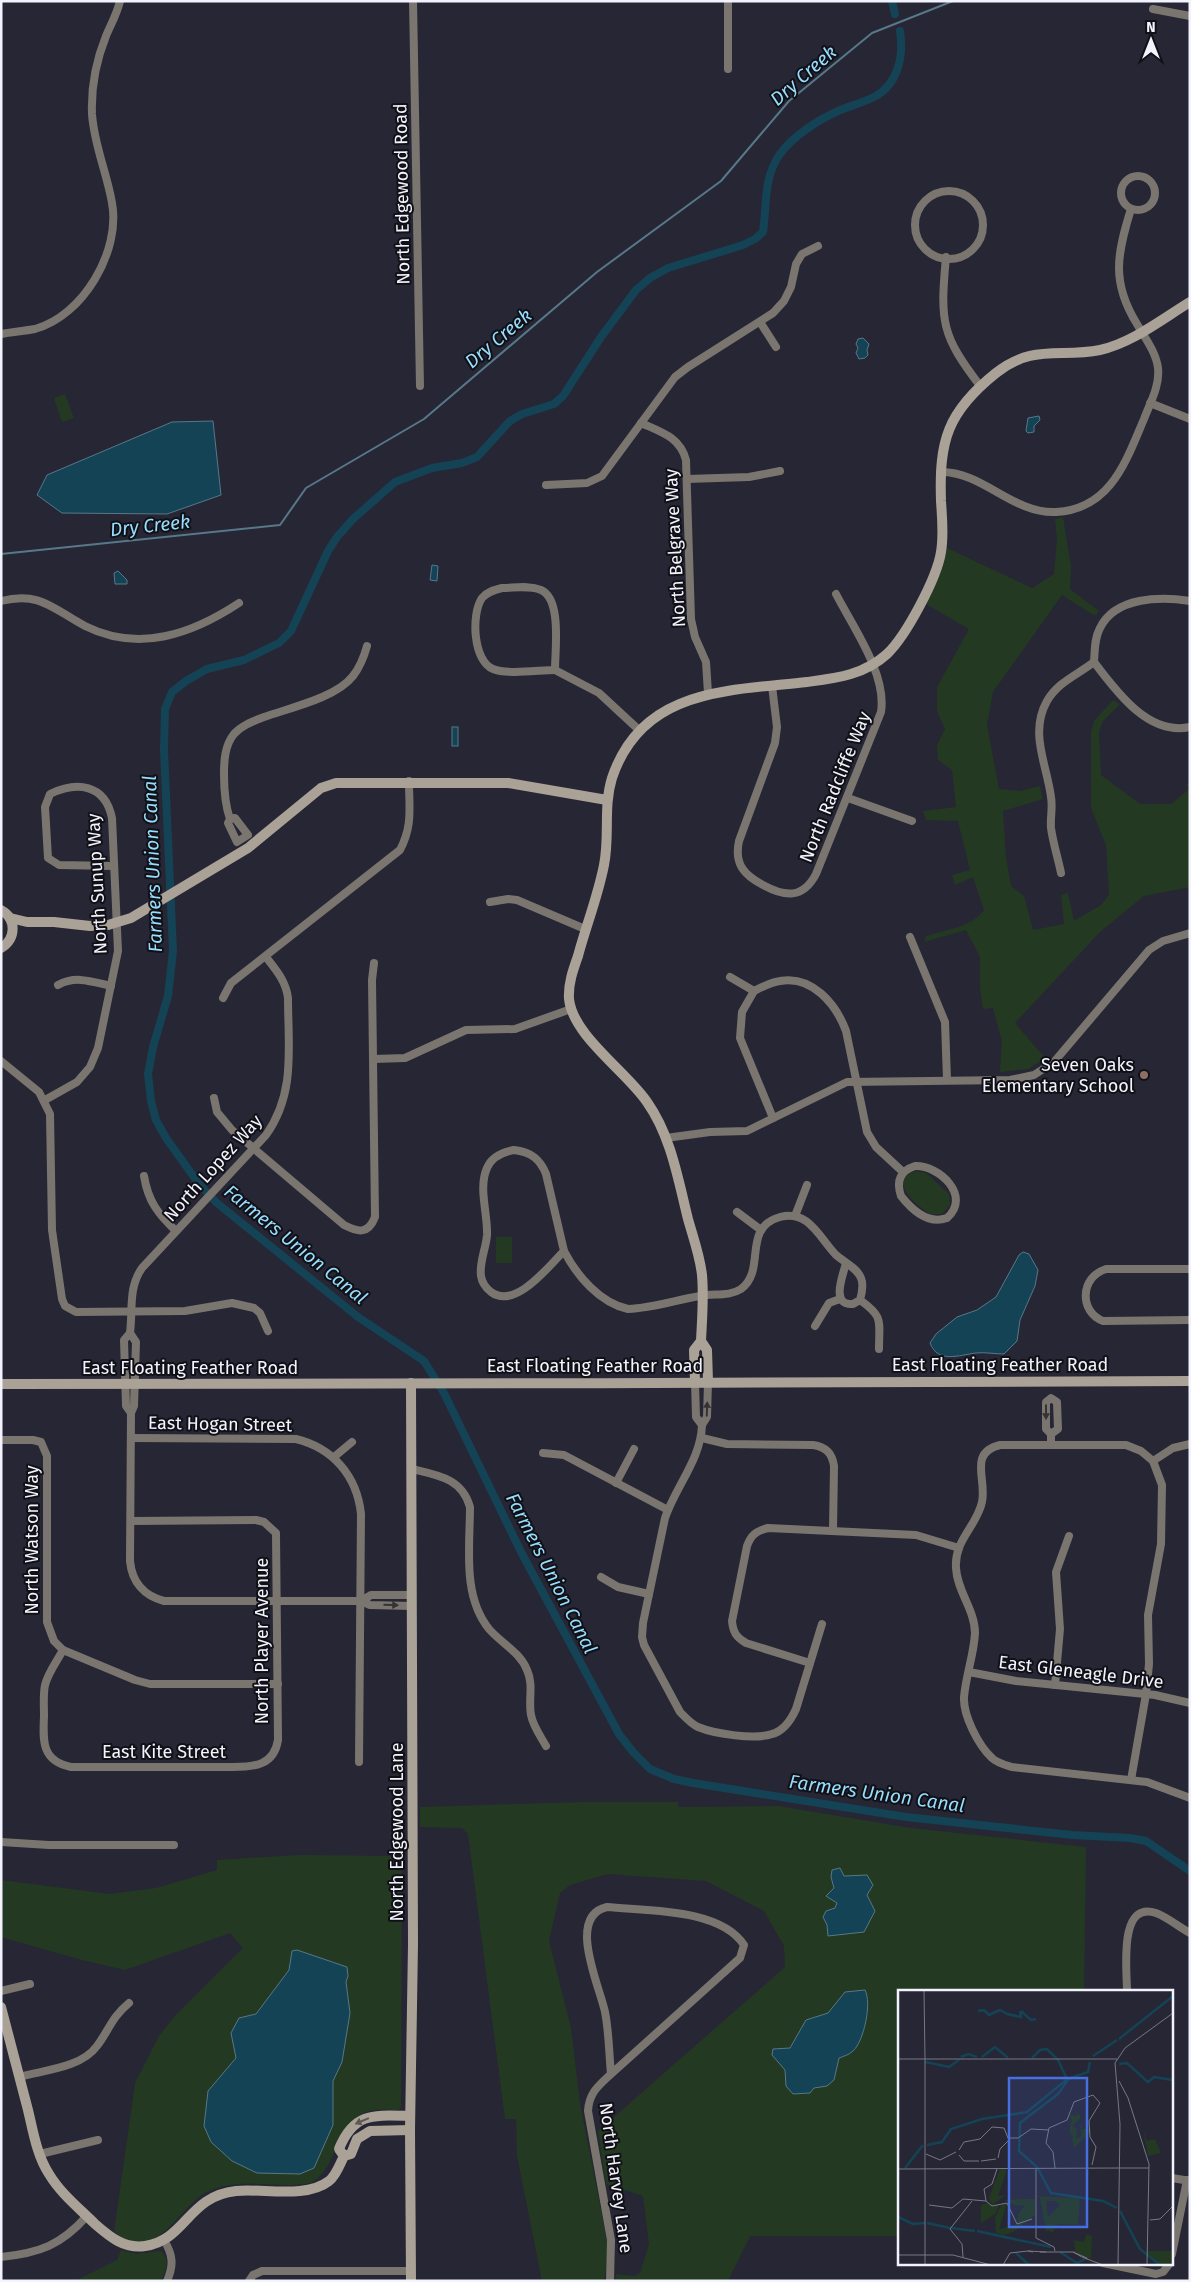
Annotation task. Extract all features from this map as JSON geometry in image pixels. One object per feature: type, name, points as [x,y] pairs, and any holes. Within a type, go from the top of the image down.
[{"type":"street","points":[[1,334],[36,328],[62,315],[80,300],[106,261],[113,218],[113,204],[97,147],[92,114],[93,91],[100,56],[120,1]]},
{"type":"street","name":"North Edgewood Road","points":[[413,1],[420,386]]},
{"type":"street","points":[[728,1],[728,69]]},
{"type":"street","points":[[1153,9],[1190,16]]},
{"type":"street","points":[[1136,175],[1147,178],[1154,186],[1154,198],[1148,207],[1137,210],[1131,209],[1121,196],[1122,185],[1130,177],[1136,175]]},
{"type":"street","points":[[942,192],[959,192],[969,196],[978,206],[981,232],[978,244],[969,254],[946,257],[930,253],[918,242],[916,215],[921,204],[930,195],[942,192]]},
{"type":"street","points":[[940,472],[963,474],[1013,502],[1036,510],[1058,512],[1081,506],[1105,491],[1114,481],[1124,465],[1150,403],[1157,383],[1158,367],[1153,352],[1123,296],[1118,272],[1120,248],[1131,209]]},
{"type":"street","points":[[546,486],[587,483],[602,476],[670,383],[681,371],[774,313],[784,301],[791,287],[796,264],[802,254],[818,246]]},
{"type":"street","points":[[946,257],[942,298],[946,328],[957,355],[981,387]]},
{"type":"street","points":[[822,1624],[792,1719],[773,1734],[755,1737],[706,1729],[688,1721],[680,1712],[644,1645],[643,1623],[668,1510],[695,1456],[702,1438],[702,1425],[707,1417],[707,1350],[701,1341],[702,1295],[700,1266],[666,1138],[647,1101],[583,1031],[571,1009],[570,985],[604,865],[607,800],[620,761],[631,740],[639,730],[684,700],[708,693],[843,677],[874,666],[902,636],[936,573],[942,550],[940,472],[942,448],[950,426],[962,408],[1000,370],[1024,357],[1047,352],[1099,350],[1125,341],[1190,302]]},
{"type":"street","points":[[760,322],[776,347]]},
{"type":"street","points":[[1150,403],[1190,419]]},
{"type":"street","name":"North Belgrave Way","points":[[641,423],[668,435],[680,445],[686,460],[691,619],[695,637],[706,662],[708,693]]},
{"type":"street","points":[[687,478],[749,478],[780,471]]},
{"type":"street","points":[[556,670],[555,611],[550,596],[541,590],[530,588],[502,588],[490,591],[482,598],[477,608],[477,648],[482,660],[492,669],[500,671],[556,670],[599,693],[639,730]]},
{"type":"street","name":"North Radcliffe Way","points":[[772,686],[776,727],[774,743],[739,841],[737,858],[740,866],[750,878],[781,894],[793,894],[807,887],[816,874],[881,712],[882,696],[874,666],[836,594]]},
{"type":"street","points":[[1,601],[22,597],[40,600],[86,626],[107,634],[135,639],[159,638],[181,634],[204,624],[239,603]]},
{"type":"street","points":[[1190,601],[1140,602],[1116,609],[1100,628],[1095,644],[1094,662],[1108,682],[1152,722],[1166,728],[1190,727]]},
{"type":"street","points":[[245,844],[237,842],[228,822],[230,819],[224,788],[224,763],[228,746],[235,734],[249,723],[322,696],[342,686],[352,678],[361,664],[367,646]]},
{"type":"street","points":[[1061,873],[1052,830],[1051,796],[1040,745],[1040,718],[1047,701],[1058,687],[1094,662]]},
{"type":"street","points":[[223,998],[231,983],[400,850],[408,835],[409,781]]},
{"type":"street","points":[[10,918],[27,922],[54,922],[90,926],[117,923],[131,918],[175,892],[245,844],[321,788],[336,782],[508,783],[607,800]]},
{"type":"street","name":"North Sunup Way","points":[[44,1100],[76,1082],[90,1067],[98,1048],[118,951],[110,808],[104,798],[86,787],[72,787],[50,794],[45,806],[46,852],[48,858],[59,865],[113,866]]},
{"type":"street","points":[[848,798],[912,821]]},
{"type":"street","points":[[490,902],[517,900],[586,929]]},
{"type":"street","points":[[1,910],[10,918],[13,924],[12,937]]},
{"type":"street","points":[[1,948],[27,922]]},
{"type":"street","points":[[666,1138],[710,1132],[739,1133],[839,1084],[855,1081],[1018,1079],[1041,1071],[1060,1055],[1149,950],[1163,941],[1190,933]]},
{"type":"street","points":[[910,937],[945,1022],[947,1080]]},
{"type":"street","name":"North Lopez Way","points":[[130,1385],[124,1340],[130,1333],[132,1290],[136,1277],[212,1190],[266,1135],[281,1110],[288,1076],[286,989],[280,974],[266,957]]},
{"type":"street","points":[[214,1098],[217,1112],[253,1149],[344,1225],[356,1231],[365,1230],[372,1224],[375,1216],[374,963]]},
{"type":"street","points":[[730,977],[754,991]]},
{"type":"street","points":[[58,985],[68,980],[76,979],[111,986]]},
{"type":"street","points":[[773,1118],[740,1038],[742,1012],[754,991],[771,983],[787,980],[803,982],[818,990],[843,1023],[864,1124],[871,1140],[903,1172]]},
{"type":"street","points":[[374,1059],[405,1058],[466,1030],[515,1028],[571,1009]]},
{"type":"street","points":[[1,1061],[31,1085],[44,1100],[51,1123],[52,1230],[62,1299],[66,1306],[76,1312],[132,1312],[185,1311],[221,1304],[243,1304],[260,1313],[268,1331]]},
{"type":"street","points":[[564,1251],[514,1296],[504,1297],[486,1288],[481,1279],[480,1268],[487,1234],[483,1177],[488,1165],[496,1156],[514,1150],[525,1151],[542,1164],[564,1251],[573,1266],[597,1294],[617,1306],[639,1308],[702,1295],[732,1293],[748,1282],[753,1270],[757,1239],[761,1230],[773,1219],[781,1216],[795,1216],[812,1224],[832,1250],[858,1273],[862,1279],[863,1286],[860,1300]]},
{"type":"street","points":[[915,1166],[924,1166],[938,1174],[951,1186],[957,1196],[957,1202],[951,1214],[940,1221],[932,1221],[924,1217],[905,1200],[899,1189],[899,1178],[903,1172],[915,1166]]},
{"type":"street","points":[[144,1176],[146,1191],[152,1205],[176,1231]]},
{"type":"street","points":[[795,1216],[808,1185]]},
{"type":"street","points":[[737,1212],[761,1230]]},
{"type":"street","points":[[846,1263],[839,1291],[840,1299],[849,1305],[860,1300]]},
{"type":"street","points":[[1190,1269],[1106,1269],[1096,1272],[1089,1279],[1086,1288],[1090,1312],[1096,1318],[1103,1321],[1190,1320]]},
{"type":"street","points":[[814,1326],[829,1304],[840,1299]]},
{"type":"street","points":[[860,1300],[878,1315],[878,1349]]},
{"type":"street","name":"North Lopez Way","points":[[130,1333],[136,1342],[130,1385]]},
{"type":"street","points":[[701,1341],[694,1350],[696,1417],[702,1425]]},
{"type":"street","points":[[1051,1381],[1051,1398]]},
{"type":"street","name":"East Floating Feather Road","points":[[1,1384],[1190,1381]]},
{"type":"street","name":"North Edgewood Lane","points":[[411,2276],[410,2116],[413,1944],[412,1469],[415,1383]]},
{"type":"street","points":[[130,1385],[134,1406],[131,1413],[131,1569],[137,1584],[149,1596],[164,1601],[361,1601],[371,1596],[412,1600]]},
{"type":"street","points":[[1051,1398],[1058,1402],[1058,1429],[1051,1434]]},
{"type":"street","points":[[1051,1398],[1046,1402],[1046,1429],[1051,1434],[1051,1445]]},
{"type":"street","name":"East Hogan Street","points":[[132,1438],[288,1438],[312,1444],[334,1457]]},
{"type":"street","points":[[702,1438],[727,1444],[821,1446],[828,1451],[834,1466],[833,1530]]},
{"type":"street","name":"North Watson Way","points":[[1,1440],[33,1440],[41,1442],[45,1448],[47,1456],[47,1622],[54,1641],[62,1650]]},
{"type":"street","points":[[352,1442],[334,1457],[353,1483],[360,1506],[360,1762]]},
{"type":"street","points":[[1131,1780],[1146,1694],[1149,1664],[1148,1615],[1161,1544],[1162,1484],[1160,1476],[1153,1461],[1141,1451],[1126,1445],[1000,1444],[991,1447],[982,1457],[980,1465],[982,1502],[978,1514],[965,1534],[959,1548],[956,1567],[957,1578],[974,1626],[965,1704],[968,1717],[983,1747],[992,1759],[1012,1768],[1131,1780],[1163,1787],[1190,1798]]},
{"type":"street","points":[[1153,1461],[1173,1448],[1190,1444]]},
{"type":"street","points":[[616,1483],[634,1449]]},
{"type":"street","points":[[543,1454],[564,1455],[668,1510]]},
{"type":"street","points":[[412,1469],[452,1481],[464,1492],[468,1499],[470,1507],[471,1586],[474,1602],[490,1630],[524,1663],[531,1686],[531,1716],[546,1746]]},
{"type":"street","name":"North Player Avenue","points":[[131,1521],[256,1520],[271,1526],[276,1533],[278,1740],[273,1755]]},
{"type":"street","points":[[810,1663],[746,1643],[738,1638],[733,1630],[732,1621],[747,1546],[755,1532],[768,1528],[925,1536],[959,1548]]},
{"type":"street","points":[[1055,1685],[1060,1629],[1056,1572],[1069,1536]]},
{"type":"street","points":[[601,1577],[618,1587],[649,1594]]},
{"type":"street","points":[[62,1650],[135,1680],[150,1684],[278,1684]]},
{"type":"street","name":"East Kite Street","points":[[62,1650],[49,1676],[44,1694],[43,1739],[45,1747],[52,1758],[62,1765],[252,1767],[260,1766],[273,1755]]},
{"type":"street","name":"East Gleneagle Drive","points":[[969,1672],[1016,1681],[1146,1694],[1190,1703]]},
{"type":"street","points":[[1,1842],[49,1845],[174,1845]]},
{"type":"street","points":[[607,1907],[686,1914],[707,1920],[737,1935],[744,1945],[740,1958],[611,2074],[604,2010],[587,1942],[587,1926],[594,1913],[607,1907]]},
{"type":"street","points":[[1126,1990],[1127,1933],[1130,1921],[1139,1914],[1156,1913],[1190,1933]]},
{"type":"street","points":[[1,1992],[30,1984]]},
{"type":"street","points":[[19,2077],[77,2062],[88,2055],[96,2047],[117,2013],[129,2003]]},
{"type":"street","points":[[1,2007],[4,2032],[19,2077],[40,2154],[48,2174],[65,2196],[108,2235],[126,2245],[146,2246],[164,2240],[173,2234],[195,2209],[210,2197],[223,2192],[238,2190],[304,2191],[317,2187],[329,2181],[344,2156],[351,2154],[357,2139],[370,2131],[410,2130]]},
{"type":"street","name":"North Harvey Lane","points":[[610,2281],[611,2240],[588,2111],[588,2100],[594,2090],[611,2074]]},
{"type":"street","points":[[344,2156],[339,2149],[346,2132],[360,2120],[381,2116],[410,2116]]},
{"type":"street","points":[[40,2154],[98,2140]]},
{"type":"street","points":[[1174,2178],[1188,2181],[1174,2245]]},
{"type":"street","points":[[1,2257],[44,2250],[66,2238],[87,2216]]},
{"type":"street","points":[[164,2240],[173,2262],[167,2281]]},
{"type":"street","points":[[1108,2264],[1156,2274],[1163,2272],[1169,2264]]},
{"type":"street","points":[[249,2281],[253,2275],[262,2271],[334,2271],[411,2276]]},
{"type":"street","points":[[334,2271],[334,2281]]},
{"type":"green space","points":[[65,394],[74,418],[62,422],[54,398]]},
{"type":"green space","points":[[1063,517],[1071,567],[1070,589],[1099,611],[1095,616],[1062,595],[993,692],[987,725],[999,789],[1020,791],[1040,786],[1043,799],[1003,811],[1006,857],[1011,886],[1024,896],[1033,930],[1064,924],[1061,895],[1068,893],[1074,921],[1101,905],[1109,895],[1106,845],[1091,808],[1091,732],[1094,721],[1113,700],[1120,704],[1103,721],[1099,732],[1101,775],[1140,804],[1171,804],[1188,790],[1187,784],[1190,783],[1190,887],[1144,896],[1100,932],[1015,1023],[1045,1058],[1028,1069],[1000,1072],[1002,1041],[993,1008],[983,1009],[980,989],[980,957],[966,930],[924,942],[926,936],[965,924],[979,916],[984,910],[973,877],[955,885],[952,875],[970,870],[958,821],[926,820],[923,811],[956,807],[952,770],[938,760],[937,745],[945,729],[937,711],[937,687],[969,629],[926,604],[942,569],[947,548],[1032,588],[1054,574],[1057,539],[1055,519]]},
{"type":"green space","points":[[916,1171],[926,1173],[949,1194],[950,1205],[942,1214],[930,1214],[907,1193],[904,1180],[907,1175]]},
{"type":"green space","points":[[496,1237],[512,1237],[512,1263],[496,1263]]},
{"type":"green space","points":[[584,1802],[678,1802],[678,1807],[778,1806],[911,1828],[1086,1847],[1084,1990],[898,1990],[898,2236],[750,2236],[728,2281],[615,2281],[616,2274],[634,2276],[640,2273],[649,2244],[643,2196],[606,2184],[598,2131],[785,1967],[784,1946],[764,1911],[706,1881],[608,1874],[570,1885],[560,1893],[549,1941],[571,2028],[580,2103],[609,2251],[604,2281],[542,2281],[517,2156],[516,2119],[505,2119],[468,1834],[462,1828],[420,1827],[420,1807]]},
{"type":"green space","points":[[299,1855],[402,1856],[401,2108],[398,2110],[375,2110],[361,2114],[351,2122],[328,2165],[321,2175],[311,2183],[298,2185],[244,2184],[217,2188],[205,2193],[194,2201],[164,2232],[153,2239],[142,2243],[129,2241],[114,2232],[135,2083],[159,2036],[175,2016],[243,1948],[230,1933],[125,1970],[82,1960],[1,1937],[1,1880],[110,1894],[156,1888],[217,1870],[217,1860]]},
{"type":"green space","points":[[121,2250],[136,2254],[161,2251],[167,2262],[161,2281],[75,2281],[117,2260]]},
{"type":"water","points":[[863,338],[869,344],[868,355],[865,358],[859,359],[856,353],[858,348],[856,344],[858,339]]},
{"type":"water","points":[[1039,416],[1040,420],[1034,426],[1034,432],[1028,433],[1026,431],[1028,418]]},
{"type":"water","points":[[213,421],[221,495],[167,514],[62,513],[37,495],[47,475],[172,422]]},
{"type":"water","points":[[432,565],[438,566],[437,581],[430,580]]},
{"type":"water","points":[[118,571],[127,580],[127,584],[115,584],[114,573]]},
{"type":"water","points":[[452,727],[458,727],[458,746],[452,746]]},
{"type":"water","points":[[1023,1252],[1029,1254],[1038,1270],[1035,1286],[1020,1320],[1017,1341],[1004,1354],[979,1353],[950,1357],[938,1354],[930,1343],[936,1334],[957,1317],[977,1310],[996,1297],[1019,1255]]},
{"type":"water","points":[[840,1868],[844,1876],[867,1875],[873,1885],[867,1895],[875,1911],[864,1932],[828,1936],[827,1925],[823,1917],[826,1911],[835,1908],[837,1903],[826,1896],[834,1888],[831,1877],[832,1870]]},
{"type":"water","points":[[297,1950],[347,1967],[348,1976],[346,1982],[350,2013],[342,2062],[333,2081],[333,2125],[314,2168],[300,2174],[257,2173],[232,2161],[211,2142],[204,2126],[208,2091],[236,2058],[231,2033],[239,2018],[256,2014],[289,1970],[292,1951]]},
{"type":"water","points":[[865,1990],[868,2004],[866,2022],[861,2039],[853,2051],[839,2058],[834,2080],[827,2086],[814,2088],[810,2093],[793,2094],[786,2086],[785,2070],[772,2055],[773,2049],[790,2048],[806,2020],[828,2013],[845,1992]]},
{"type":"waterway","name":"Farmers Union Canal","points":[[892,1],[895,14]]},
{"type":"waterway","name":"Dry Creek","points":[[1,554],[280,525],[306,488],[424,419],[597,272],[721,181],[789,101],[872,33],[953,1]]},
{"type":"waterway","name":"Farmers Union Canal","points":[[900,31],[900,60],[898,69],[889,85],[874,97],[838,111],[814,124],[785,147],[780,154],[768,182],[763,232],[755,239],[743,245],[668,268],[650,278],[636,290],[601,337],[563,396],[554,404],[522,414],[510,421],[477,457],[462,463],[432,468],[395,482],[353,519],[337,537],[328,551],[291,631],[279,643],[244,660],[207,669],[186,681],[172,692],[165,709],[164,750],[173,951],[168,996],[153,1047],[148,1074],[151,1101],[156,1120],[166,1138],[199,1184],[217,1203],[358,1317],[424,1361],[444,1393],[521,1552],[619,1734],[650,1769],[674,1779],[693,1783],[906,1817],[1146,1841],[1190,1871]]},
{"type":"place","name":"Seven Oaks Elementary School","points":[[1144,1075]]}]
